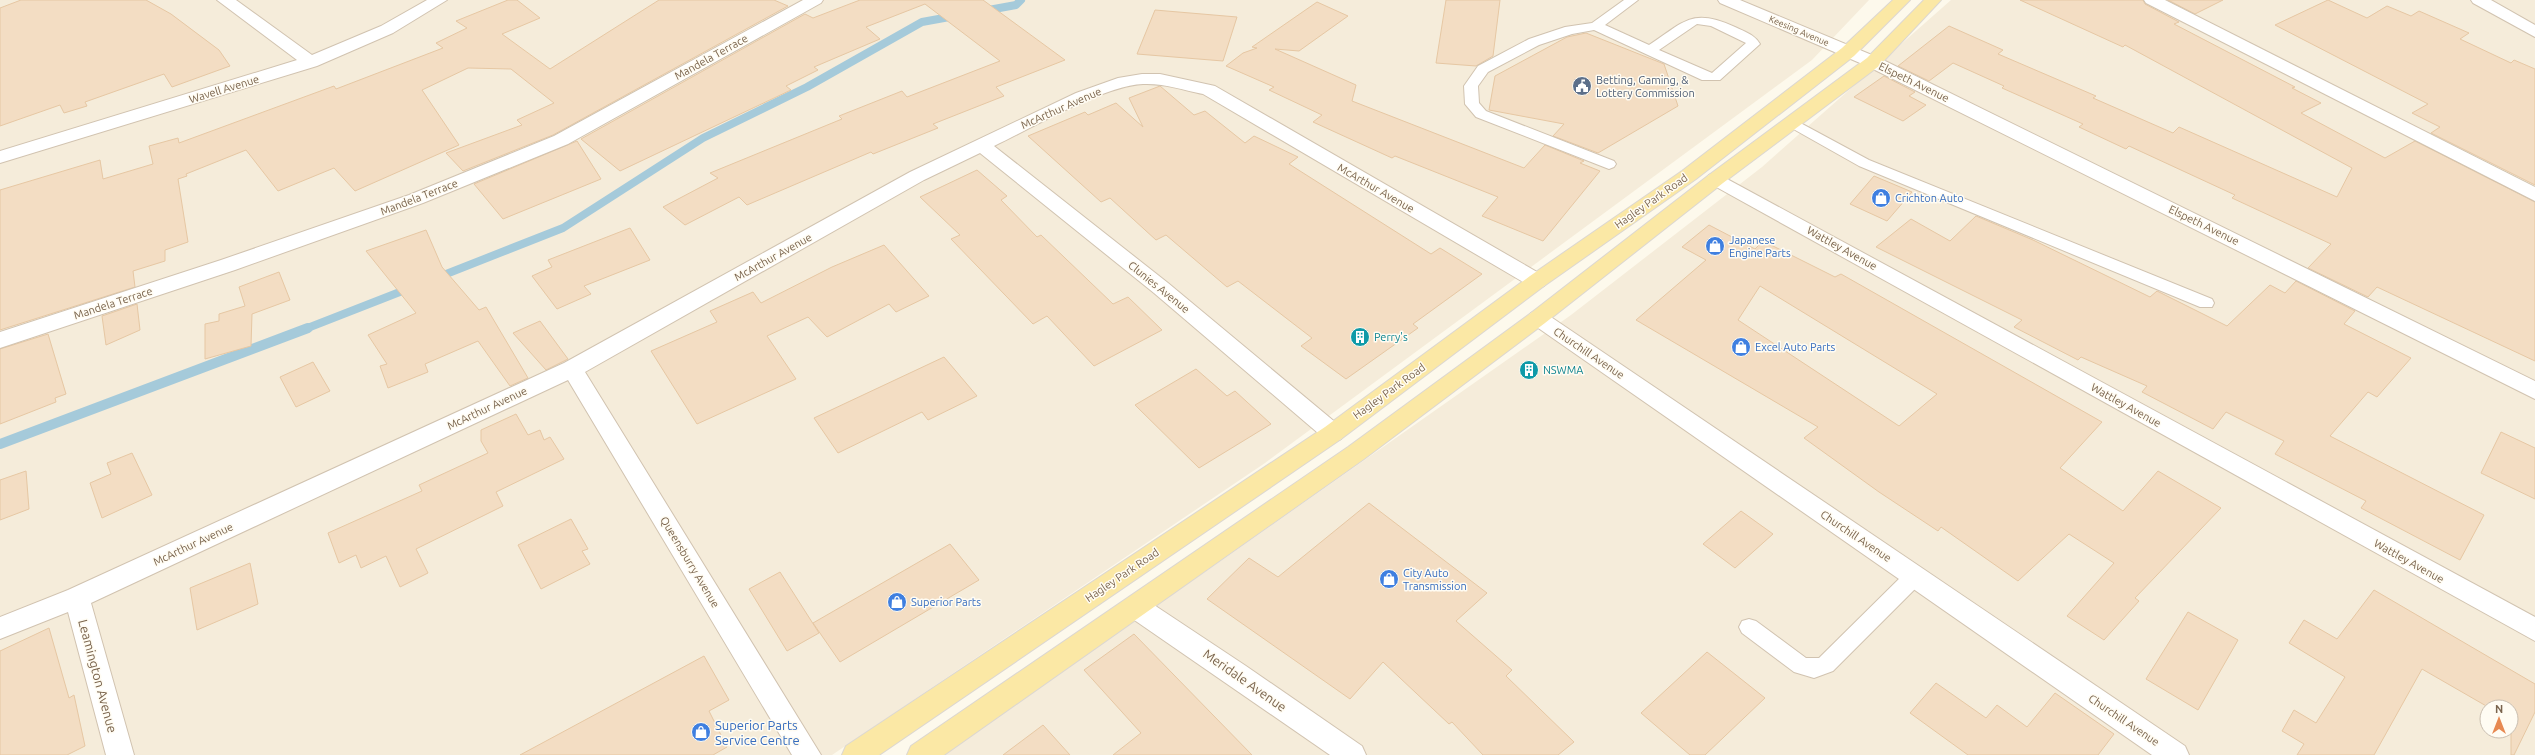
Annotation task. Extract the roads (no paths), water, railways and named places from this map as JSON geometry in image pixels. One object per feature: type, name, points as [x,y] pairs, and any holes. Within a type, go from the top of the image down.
[{"type":"main road","name":"Hagley Park Road","points":[[856,755],[1333,433],[1537,281],[1689,175],[1848,52],[1902,0]]},
{"type":"main road","name":"Hagley Park Road","points":[[922,755],[1136,608],[1356,452],[1538,318],[1716,179],[1792,124],[1873,62],[1933,0]]},
{"type":"street","points":[[225,0],[311,62]]},
{"type":"street","name":"Wavell Avenue","points":[[0,157],[311,62],[365,42],[409,20],[440,0]]},
{"type":"street","name":"Mandela Terrace","points":[[0,340],[228,265],[416,199],[561,140],[815,0]]},
{"type":"street","name":"Keesing Avenue","points":[[1726,0],[1873,62]]},
{"type":"street","points":[[2152,0],[2535,195]]},
{"type":"street","points":[[2478,0],[2535,32]]},
{"type":"street","name":"Elspeth Avenue","points":[[1873,62],[2535,391]]},
{"type":"street","name":"McArthur Avenue","points":[[0,628],[77,598],[572,369],[917,176],[1082,97],[1124,82],[1160,79],[1209,90],[1537,281]]},
{"type":"street","name":"Clunies Avenue","points":[[981,145],[1161,288],[1333,433]]},
{"type":"street","name":"Wattley Avenue","points":[[1716,179],[2535,630]]},
{"type":"street","name":"Churchill Avenue","points":[[1538,318],[2175,755]]},
{"type":"street","name":"Queensburry Avenue","points":[[572,369],[807,755]]},
{"type":"street","name":"Leamington Avenue","points":[[77,598],[120,755]]},
{"type":"street","name":"Meridale Avenue","points":[[1136,608],[1237,674],[1352,755]]},
{"type":"lane","points":[[1609,164],[1481,114],[1472,104],[1471,86],[1483,68],[1534,42],[1570,30],[1596,26],[1632,0]]},
{"type":"lane","points":[[1596,26],[1649,51],[1711,78],[1750,49],[1753,44],[1750,39],[1714,22],[1695,20],[1649,51]]},
{"type":"lane","points":[[1792,124],[1864,163],[2206,303]]},
{"type":"lane","points":[[1749,627],[1801,666],[1814,669],[1826,665],[1914,576]]},
{"type":"waterway","points":[[983,11],[1016,5],[1021,0]]},
{"type":"waterway","points":[[436,278],[563,228],[703,138],[807,87],[922,22],[955,16]]},
{"type":"waterway","points":[[305,329],[410,288]]},
{"type":"waterway","points":[[0,444],[308,328]]},
{"type":"place","name":"Betting, Gaming, & Lottery Commission","points":[[1582,86]]},
{"type":"place","name":"Crichton Auto","points":[[1881,198]]},
{"type":"place","name":"Japanese Engine Parts","points":[[1715,246]]},
{"type":"place","name":"Perry's","points":[[1360,337]]},
{"type":"place","name":"Excel Auto Parts","points":[[1741,347]]},
{"type":"place","name":"NSWMA","points":[[1529,370]]},
{"type":"place","name":"City Auto Transmission","points":[[1389,579]]},
{"type":"place","name":"Superior Parts","points":[[897,602]]},
{"type":"place","name":"Superior Parts Service Centre","points":[[701,732]]}]
